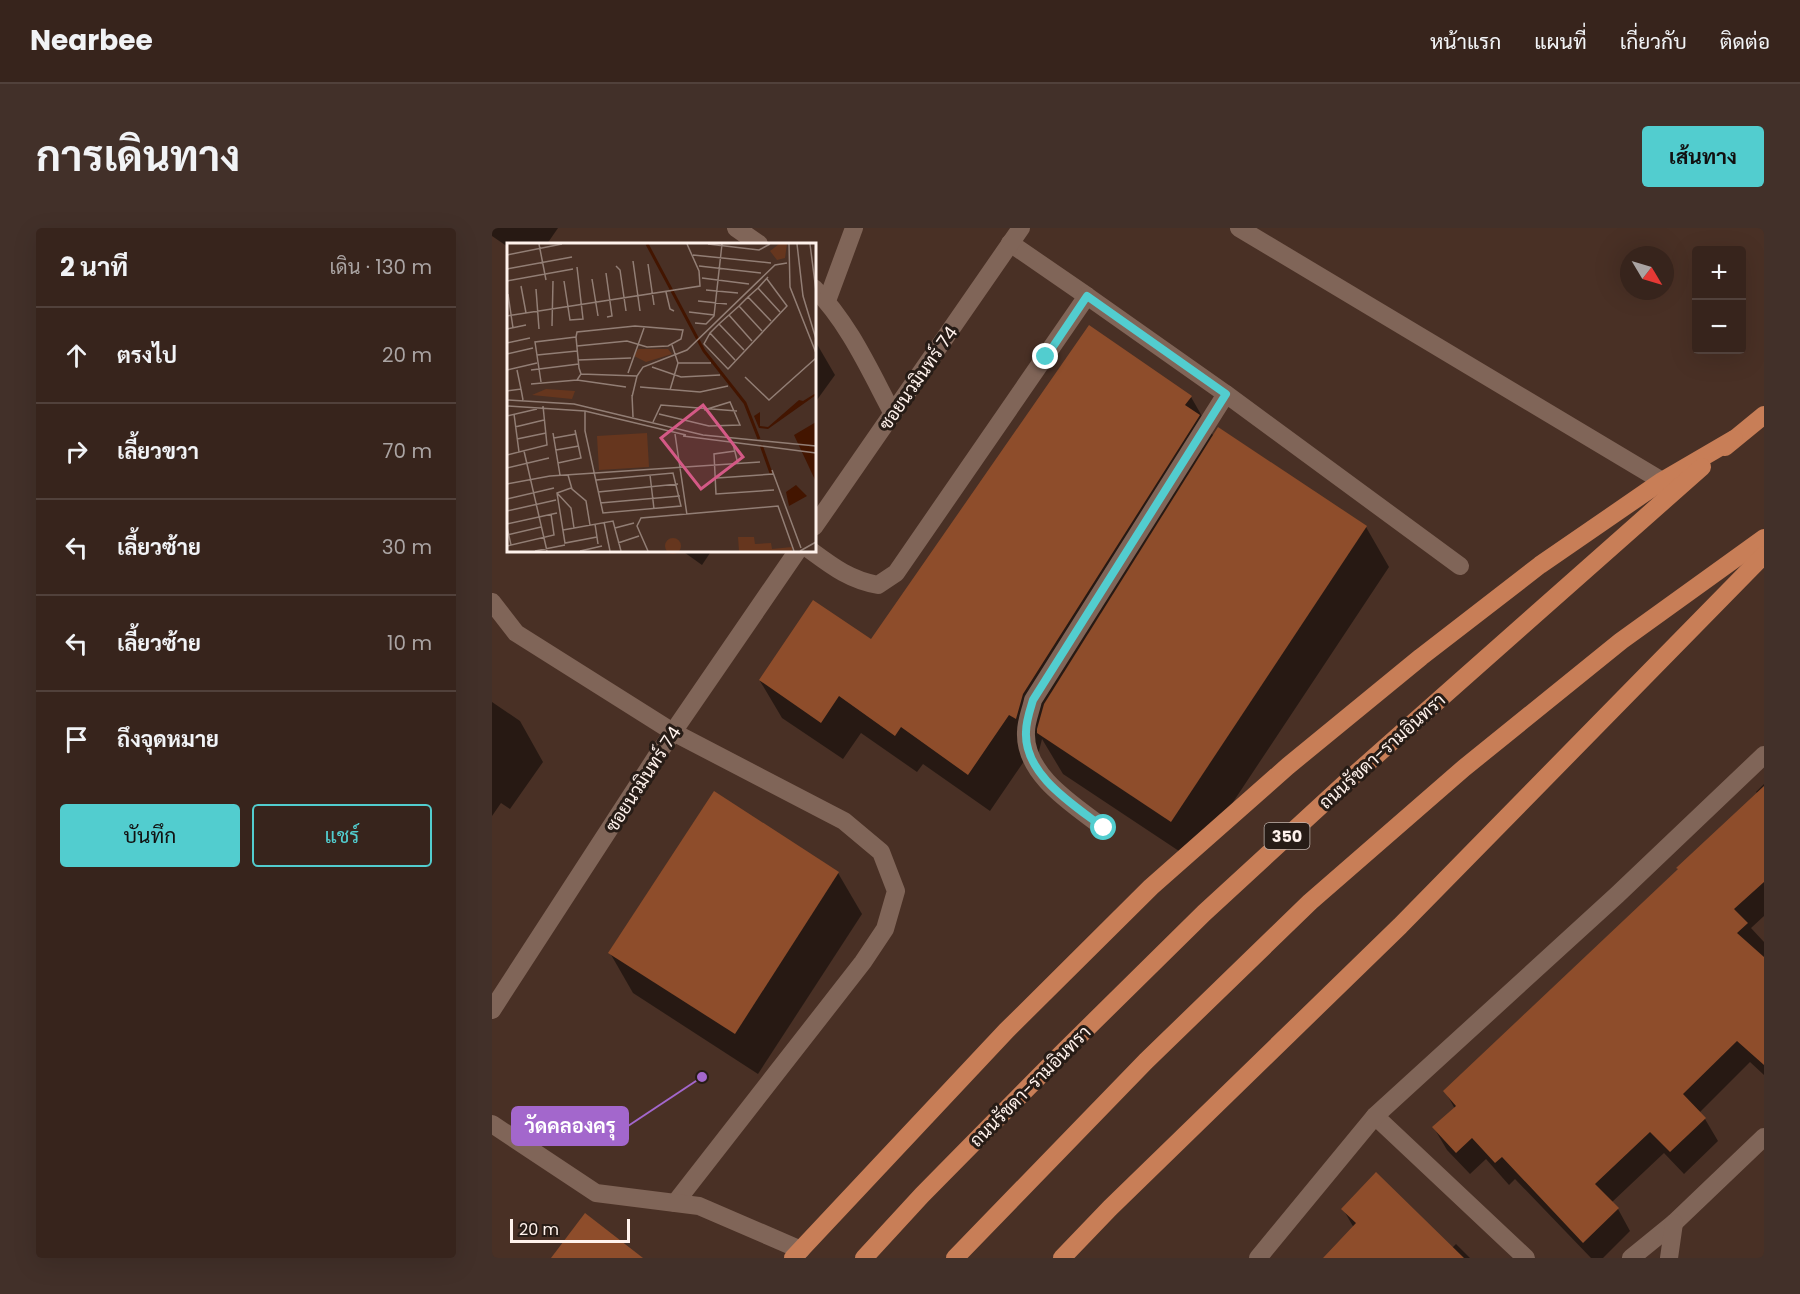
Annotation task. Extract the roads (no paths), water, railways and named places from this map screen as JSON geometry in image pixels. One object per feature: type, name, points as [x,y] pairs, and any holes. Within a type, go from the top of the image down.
[{"type":"main road","name":"ถนนรัชดา-รามอินทรา","points":[[864,1258],[939,1178],[1204,914],[1353,776],[1764,415]]},
{"type":"main road","points":[[797,1254],[1006,1031],[1168,872],[1288,766],[1421,657],[1540,565],[1662,482],[1734,439]]},
{"type":"main road","points":[[955,1258],[1146,1060],[1310,902],[1464,768],[1612,649],[1764,538]]},
{"type":"main road","points":[[1062,1258],[1110,1208],[1408,917],[1764,555]]},
{"type":"street","points":[[736,228],[758,243]]},
{"type":"street","points":[[854,228],[821,294],[857,346],[893,414]]},
{"type":"street","name":"ซอยนวมินทร์ 74","points":[[816,524],[1021,228]]},
{"type":"street","points":[[1239,228],[1662,482]]},
{"type":"street","points":[[1010,243],[1226,394],[1460,566]]},
{"type":"street","points":[[813,552],[847,577],[862,582],[878,585],[896,573],[1087,296]]},
{"type":"street","points":[[1104,828],[1056,791],[1031,761],[1025,732],[1033,700],[1226,394]]},
{"type":"street","name":"ซอยนวมินทร์ 74","points":[[492,1010],[673,732],[797,552]]},
{"type":"street","points":[[492,602],[516,633],[673,732],[844,821],[881,852],[896,891],[885,929],[863,962],[675,1203]]},
{"type":"street","points":[[1257,1258],[1375,1116],[1617,895],[1764,754]]},
{"type":"street","points":[[1375,1116],[1526,1258]]},
{"type":"street","points":[[492,1124],[596,1193],[699,1206],[797,1254]]},
{"type":"street","points":[[1631,1258],[1674,1223],[1764,1137]]},
{"type":"street","points":[[1669,1258],[1674,1223]]},
{"type":"place","name":"วัดคลองครุ","points":[[702,1077]]}]
